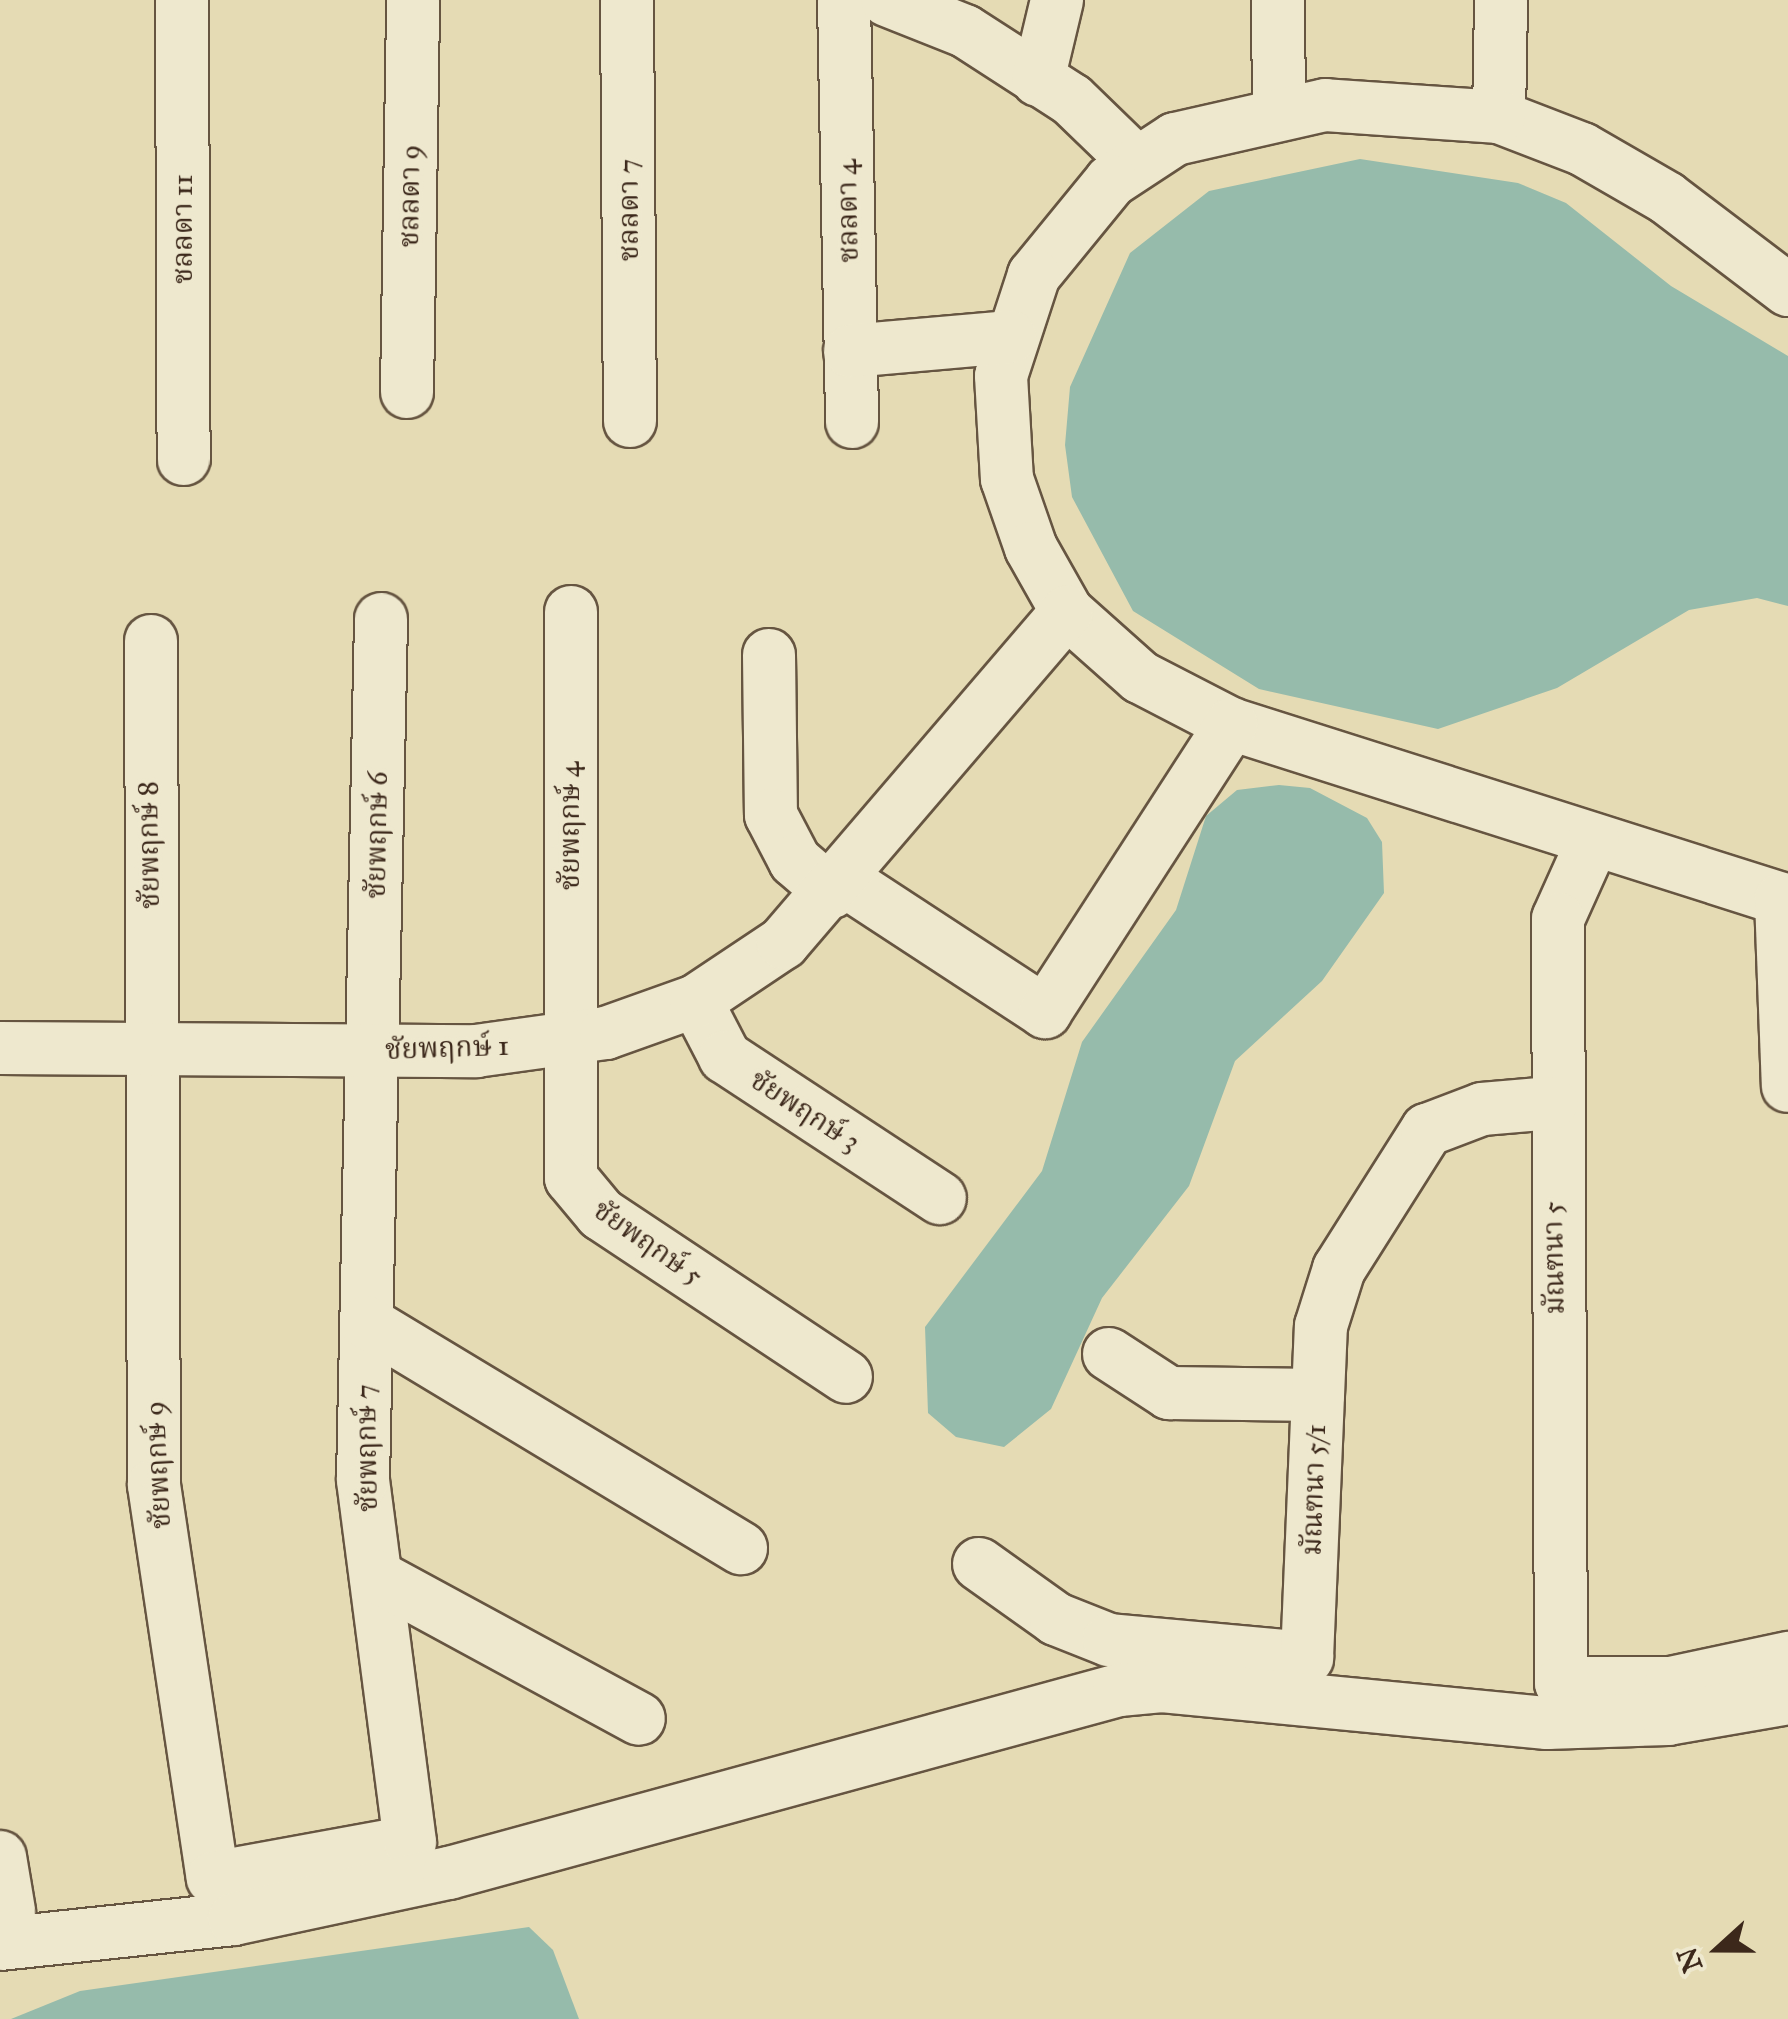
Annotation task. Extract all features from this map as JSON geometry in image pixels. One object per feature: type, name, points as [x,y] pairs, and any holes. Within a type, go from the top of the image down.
[{"type":"street","name":"ชลลดา 11","points":[[182,0],[184,459]]},
{"type":"street","name":"ชลลดา 9","points":[[407,392],[414,0]]},
{"type":"street","name":"ชลลดา 7","points":[[627,0],[630,421]]},
{"type":"street","name":"ชลลดา 4","points":[[844,0],[852,422]]},
{"type":"street","points":[[887,0],[965,32],[1038,80],[1136,162]]},
{"type":"street","points":[[1038,80],[1057,0]]},
{"type":"street","points":[[1278,0],[1279,112]]},
{"type":"street","points":[[1499,118],[1501,0]]},
{"type":"street","points":[[1788,290],[1667,198],[1582,149],[1499,118],[1406,104],[1279,112],[1175,139],[1136,162],[1059,238],[1010,337],[1000,376],[1007,479],[1067,612],[1140,677],[1231,724],[1785,900],[1788,1086]]},
{"type":"street","points":[[850,351],[1010,337]]},
{"type":"street","name":"ชัยพฤกษ์ 4","points":[[569,1041],[570,612]]},
{"type":"street","name":"ชัยพฤกษ์ 1","points":[[0,1048],[372,1050],[569,1041],[696,1001],[783,943],[1067,612]]},
{"type":"street","name":"ชัยพฤกษ์ 6","points":[[372,1050],[381,619]]},
{"type":"street","name":"ชัยพฤกษ์ 8","points":[[151,641],[152,1049]]},
{"type":"street","points":[[769,655],[771,815],[795,861],[1045,1012],[1231,724]]},
{"type":"street","name":"มัณฑนา 5","points":[[1593,842],[1558,919],[1552,1104],[1560,1683],[1671,1683],[1788,1658]]},
{"type":"street","name":"ชัยพฤกษ์ 3","points":[[696,1001],[725,1058],[940,1198]]},
{"type":"street","name":"ชัยพฤกษ์ 5","points":[[569,1041],[566,1142],[583,1198],[846,1378]]},
{"type":"street","name":"ชัยพฤกษ์ 9","points":[[152,1049],[154,1485],[213,1878],[410,1842]]},
{"type":"street","name":"ชัยพฤกษ์ 7","points":[[372,1050],[363,1480],[410,1842]]},
{"type":"street","name":"มัณฑนา 5/1","points":[[978,1564],[1056,1619],[1109,1640],[1308,1658],[1318,1395],[1327,1299],[1396,1168],[1451,1116],[1552,1104]]},
{"type":"street","points":[[366,1322],[742,1548]]},
{"type":"street","points":[[1109,1354],[1169,1394],[1318,1395]]},
{"type":"street","points":[[376,1576],[639,1719]]},
{"type":"street","points":[[0,1857],[5,1928],[234,1918],[469,1869],[1119,1690],[1162,1686],[1547,1722],[1668,1719],[1788,1698]]},
{"type":"shaded area","points":[[1360,159],[1518,183],[1566,203],[1671,286],[1788,356],[1788,606],[1757,598],[1689,610],[1557,688],[1438,729],[1259,689],[1133,611],[1072,497],[1065,445],[1070,387],[1130,253],[1209,191]]},
{"type":"shaded area","points":[[1279,785],[1310,788],[1367,818],[1382,842],[1384,893],[1322,981],[1235,1061],[1189,1186],[1102,1298],[1051,1409],[1004,1447],[956,1437],[928,1413],[925,1327],[1042,1171],[1082,1042],[1176,910],[1206,816],[1237,790]]},
{"type":"shaded area","points":[[529,1927],[553,1950],[579,2019],[11,2019],[80,1991]]}]
